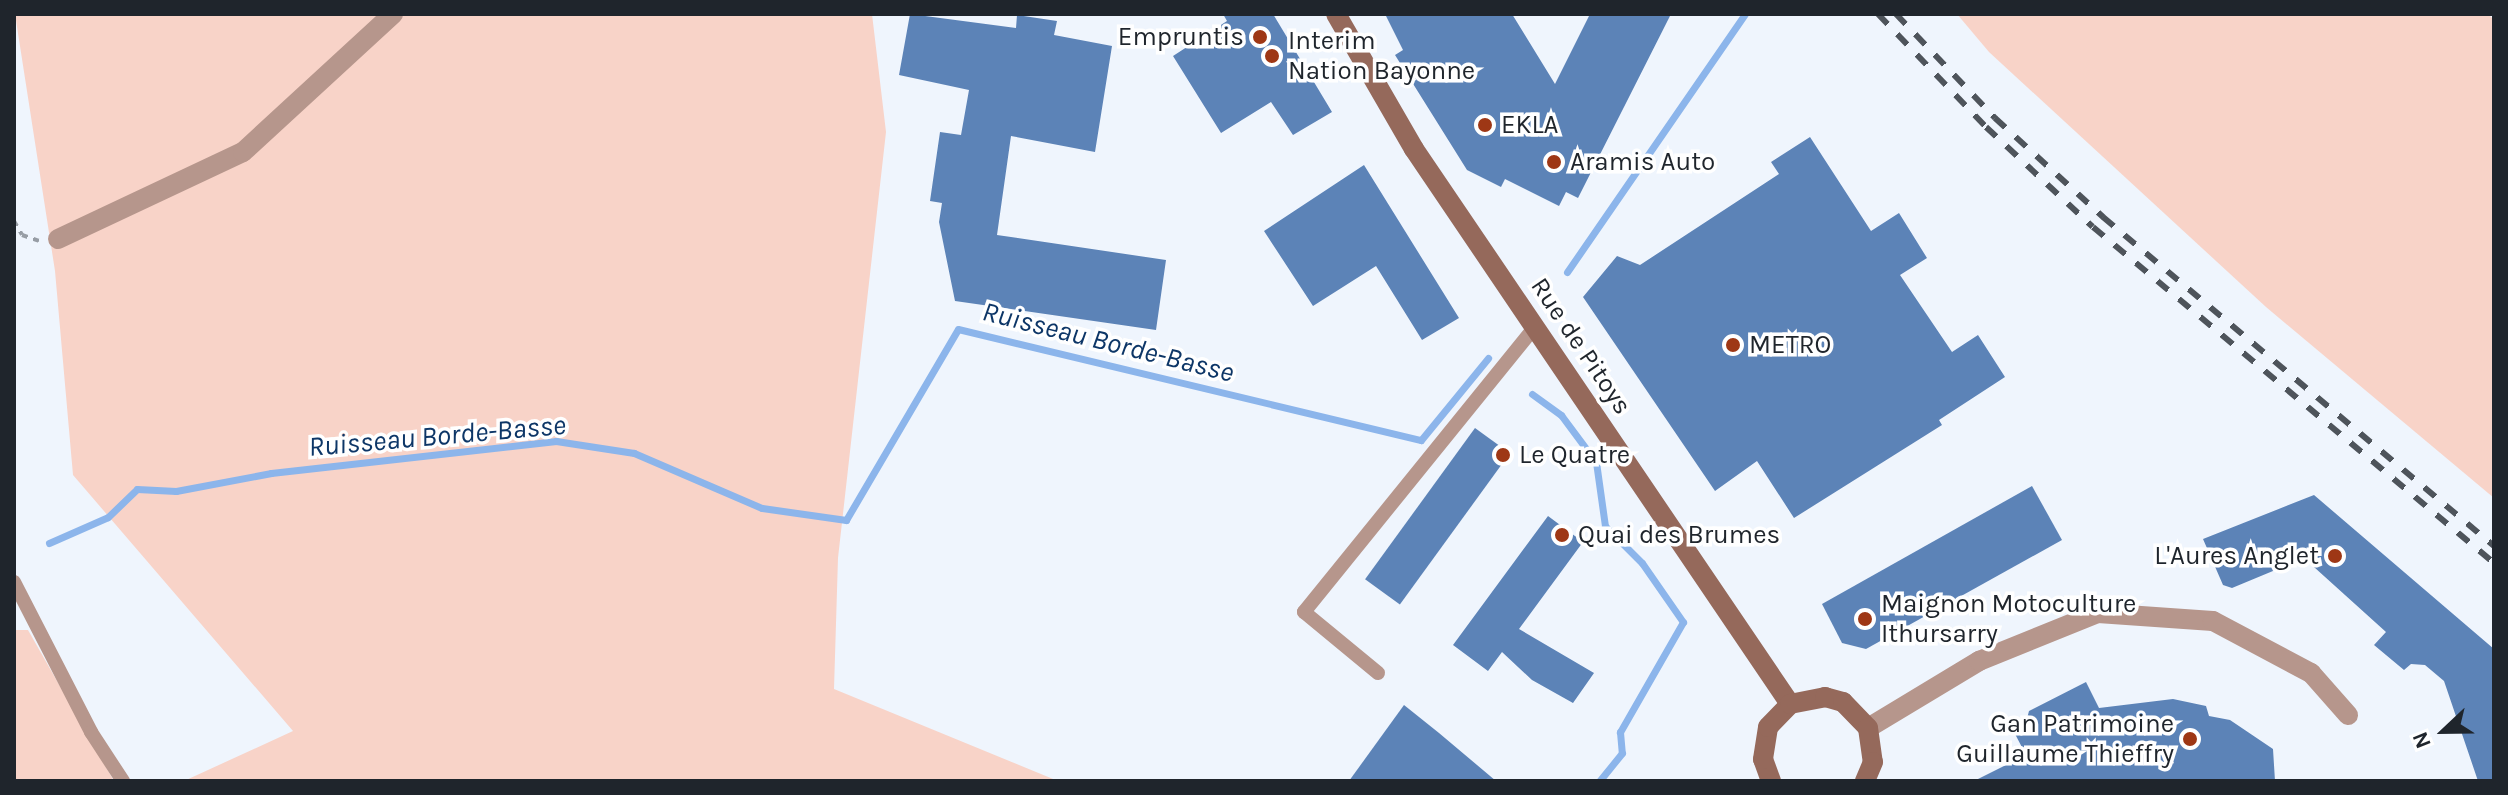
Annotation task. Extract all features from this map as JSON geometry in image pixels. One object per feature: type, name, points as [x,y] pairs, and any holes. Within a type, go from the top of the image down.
[{"type":"street","points":[[58,239],[243,152],[393,14]]},
{"type":"street","name":"Rue de Pitoys","points":[[1336,14],[1414,149],[1790,704]]},
{"type":"street","points":[[1868,728],[1979,661],[2098,613],[2213,621],[2311,673],[2348,715]]},
{"type":"street","points":[[1771,781],[1763,759],[1763,742],[1777,713],[1790,704],[1825,697],[1857,713],[1868,728],[1873,762],[1865,781]]},
{"type":"lane","points":[[1378,673],[1304,612],[1536,326]]},
{"type":"lane","points":[[14,582],[91,732],[123,781]]},
{"type":"path","points":[[14,221],[22,235],[38,241],[58,239]]},
{"type":"shaded area","points":[[15,14],[872,14],[886,132],[838,558],[834,689],[1058,781],[184,781],[293,731],[73,475],[55,271]]},
{"type":"shaded area","points":[[1957,14],[2488,14],[2494,20],[2494,498],[2266,307],[1989,52]]},
{"type":"shaded area","points":[[14,630],[28,630],[114,781],[14,781]]},
{"type":"building","points":[[910,14],[1016,28],[1017,15],[1057,21],[1054,35],[1112,46],[1095,152],[1011,136],[997,235],[1166,260],[1156,330],[955,301],[939,222],[942,203],[930,201],[940,132],[961,135],[969,90],[899,75]]},
{"type":"building","points":[[1223,14],[1273,14],[1332,112],[1293,135],[1271,102],[1221,133],[1173,56],[1227,21]]},
{"type":"building","points":[[1385,14],[1512,14],[1555,84],[1590,14],[1671,14],[1578,198],[1566,192],[1559,206],[1505,179],[1501,187],[1467,170],[1395,55],[1403,50]]},
{"type":"building","points":[[1810,137],[1871,231],[1899,213],[1927,258],[1900,275],[1952,352],[1978,335],[2005,377],[1939,420],[1942,425],[1794,518],[1757,461],[1715,491],[1583,297],[1617,256],[1640,265],[1779,174],[1771,162]]},
{"type":"building","points":[[1364,165],[1459,318],[1422,340],[1376,266],[1313,306],[1264,231]]},
{"type":"building","points":[[1475,428],[1510,453],[1400,605],[1365,579]]},
{"type":"building","points":[[2032,486],[2062,540],[1866,649],[1842,643],[1822,604]]},
{"type":"building","points":[[2314,495],[2494,649],[2494,781],[2478,781],[2444,681],[2425,665],[2411,664],[2404,670],[2374,645],[2386,632],[2304,558],[2232,588],[2223,585],[2203,539]]},
{"type":"building","points":[[1548,516],[1583,542],[1519,629],[1594,673],[1573,703],[1532,680],[1502,652],[1488,671],[1453,645]]},
{"type":"building","points":[[2086,682],[2099,708],[2173,699],[2206,706],[2209,716],[2230,720],[2273,749],[2275,781],[1974,781],[2026,755],[2014,732],[2025,726],[2029,711]]},
{"type":"building","points":[[1404,705],[1439,733],[1496,781],[1349,781]]},
{"type":"waterway","name":"Ruisseau Borde-Basse","points":[[1567,272],[1745,14]]},
{"type":"waterway","name":"Ruisseau Borde-Basse","points":[[49,543],[108,517],[137,489],[176,491],[271,473],[556,441],[634,453],[762,508],[846,520],[958,329],[1421,440],[1488,358]]},
{"type":"waterway","points":[[1532,394],[1561,415],[1596,462],[1605,526],[1642,563],[1683,622],[1620,732],[1622,753],[1599,781]]},
{"type":"railway","points":[[1878,14],[1986,127],[2093,227],[2494,563]]},
{"type":"railway","points":[[1896,14],[1995,118],[2103,217],[2494,546]]},
{"type":"place","name":"Empruntis","points":[[1260,37]]},
{"type":"place","name":"Interim Nation Bayonne","points":[[1272,56]]},
{"type":"place","name":"EKLA","points":[[1485,125]]},
{"type":"place","name":"Aramis Auto","points":[[1554,162]]},
{"type":"place","name":"METRO","points":[[1733,345]]},
{"type":"place","name":"Le Quatre","points":[[1503,455]]},
{"type":"place","name":"Quai des Brumes","points":[[1562,535]]},
{"type":"place","name":"L'Aures Anglet","points":[[2335,556]]},
{"type":"place","name":"Maignon Motoculture Ithursarry","points":[[1865,619]]},
{"type":"place","name":"Gan Patrimoine Guillaume Thieffry","points":[[2190,739]]}]
